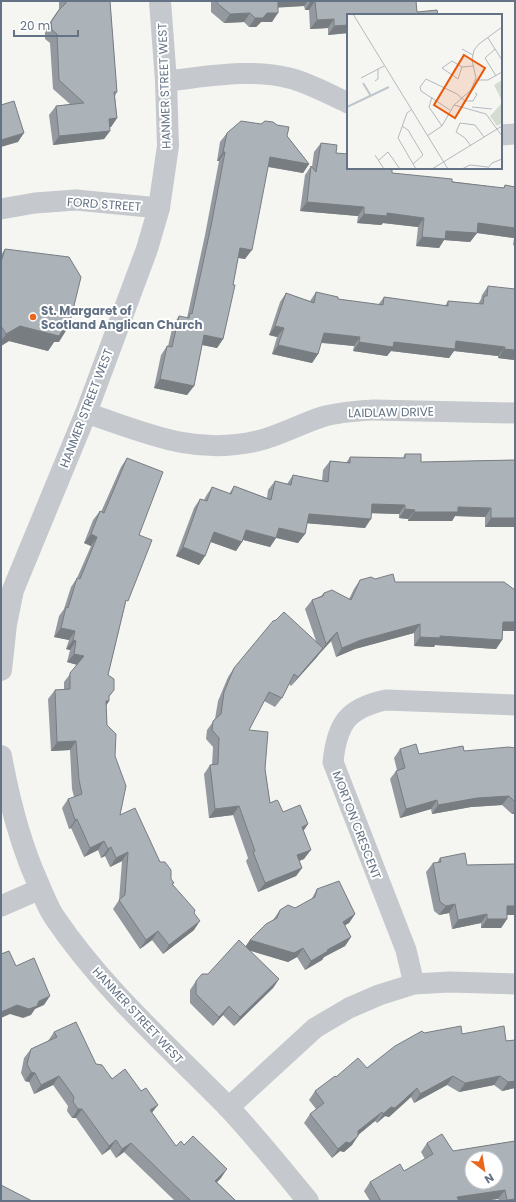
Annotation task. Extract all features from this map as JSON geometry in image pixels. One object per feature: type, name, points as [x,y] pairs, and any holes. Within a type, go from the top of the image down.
[{"type":"street","name":"HANMER STREET WEST","points":[[1,670],[6,624],[14,590],[86,413],[147,248],[159,208],[168,146],[166,81],[160,1]]},
{"type":"street","points":[[166,81],[228,75],[267,75],[288,78],[310,85],[347,103]]},
{"type":"street","points":[[502,135],[515,134]]},
{"type":"street","name":"FORD STREET","points":[[1,209],[35,203],[76,200],[159,208]]},
{"type":"street","name":"LAIDLAW DRIVE","points":[[86,413],[169,441],[221,446],[257,441],[323,417],[352,411],[374,410],[515,413]]},
{"type":"street","name":"MORTON CRESCENT","points":[[414,984],[406,950],[333,762],[335,741],[341,726],[352,712],[370,703],[386,700],[515,705]]},
{"type":"street","name":"HANMER STREET WEST","points":[[1,756],[15,822],[25,855],[54,917],[97,973],[124,1003],[228,1108],[274,1159],[308,1201]]},
{"type":"street","points":[[1,906],[40,889]]},
{"type":"street","points":[[228,1108],[315,1028],[349,1008],[379,995],[414,984],[449,982],[515,984]]},
{"type":"building","points":[[66,1],[110,1],[117,92],[114,92],[117,118],[109,119],[110,131],[59,136],[56,106],[84,103],[59,80],[57,34],[52,30],[51,22]]},
{"type":"building","points":[[217,1],[278,1],[278,13],[267,13],[263,18],[255,18],[250,13],[230,14],[217,3]]},
{"type":"building","points":[[315,1],[416,1],[417,12],[437,10],[438,14],[347,14],[347,25],[334,26],[334,19],[317,20]]},
{"type":"building","points":[[14,101],[24,133],[1,140],[1,105]]},
{"type":"building","points":[[241,121],[261,124],[265,121],[273,122],[277,125],[289,127],[287,136],[309,164],[270,157],[252,250],[240,248],[233,285],[235,285],[223,339],[204,335],[194,386],[160,379],[167,346],[172,347],[179,316],[189,318],[190,313],[192,314],[211,226],[225,152],[223,152],[227,133]]},
{"type":"building","points":[[321,143],[337,145],[336,153],[347,154],[347,169],[392,169],[392,173],[452,179],[452,182],[504,188],[505,185],[515,187],[515,228],[478,223],[477,233],[446,231],[445,239],[422,237],[424,218],[387,213],[387,216],[364,214],[364,207],[307,202],[311,166],[316,172]]},
{"type":"building","name":"St. Margaret of Scotland Anglican Church","points":[[5,249],[69,257],[81,277],[69,326],[65,327],[59,336],[20,326],[6,334],[1,326],[1,262]]},
{"type":"building","points":[[488,286],[515,289],[515,350],[504,349],[505,347],[456,341],[455,349],[394,342],[393,347],[359,342],[360,337],[324,333],[318,354],[278,345],[284,328],[275,326],[286,293],[314,303],[316,292],[338,297],[338,299],[383,305],[384,297],[448,306],[448,301],[483,304],[484,296],[487,296]]},
{"type":"building","points":[[405,454],[421,454],[421,462],[515,460],[515,518],[491,518],[491,508],[458,507],[458,512],[414,512],[415,510],[405,509],[405,505],[372,504],[371,519],[309,514],[305,534],[279,528],[276,538],[246,530],[242,542],[214,532],[205,556],[183,547],[200,499],[207,501],[212,487],[231,494],[234,486],[271,500],[275,481],[291,485],[293,475],[328,482],[330,461],[350,463],[350,457],[405,458]]},
{"type":"building","points":[[127,458],[163,472],[139,535],[152,540],[128,601],[126,600],[108,675],[114,679],[114,690],[109,696],[109,701],[106,701],[107,725],[116,734],[115,756],[126,786],[120,815],[135,808],[160,862],[165,862],[171,870],[171,879],[174,883],[172,884],[195,910],[194,913],[200,921],[169,945],[158,931],[146,940],[119,900],[125,895],[128,852],[116,858],[111,847],[108,849],[104,841],[90,848],[77,819],[75,820],[68,799],[82,794],[79,780],[76,741],[57,742],[55,690],[70,689],[70,673],[84,656],[74,654],[76,641],[73,640],[75,631],[61,628],[66,607],[68,608],[77,578],[80,579],[97,537],[91,534],[100,511],[104,513]]},
{"type":"building","points":[[393,574],[395,582],[504,582],[515,590],[515,622],[503,622],[502,640],[440,636],[440,638],[420,637],[420,624],[361,640],[342,648],[337,632],[326,644],[312,600],[323,596],[324,593],[332,590],[351,600],[360,580],[371,577],[375,579]]},
{"type":"building","points":[[284,612],[323,648],[298,677],[294,674],[282,698],[269,692],[249,730],[268,732],[265,769],[270,803],[277,800],[283,812],[300,805],[308,824],[302,827],[311,850],[297,855],[302,868],[265,883],[253,852],[255,851],[239,806],[215,809],[210,765],[218,764],[219,738],[212,730],[213,721],[221,714],[224,692],[234,668],[273,621]]},
{"type":"building","points":[[416,744],[419,754],[463,746],[464,751],[509,747],[515,748],[515,802],[509,796],[477,798],[438,805],[437,800],[406,809],[396,771],[405,768],[400,749]]},
{"type":"building","points":[[465,853],[467,865],[515,864],[515,906],[507,906],[507,919],[487,919],[487,914],[458,920],[455,904],[446,906],[440,902],[433,863],[441,862],[440,858]]},
{"type":"building","points":[[339,881],[355,914],[343,922],[351,937],[327,950],[328,951],[311,961],[303,948],[294,953],[250,940],[266,924],[277,918],[280,910],[288,905],[295,908],[315,897],[317,889]]},
{"type":"building","points":[[239,940],[279,979],[240,1017],[229,1006],[219,1017],[196,994],[196,981],[202,974],[208,974]]},
{"type":"building","points":[[9,951],[16,966],[34,958],[50,996],[39,1001],[37,1006],[29,1009],[17,1005],[1,1012],[1,954]]},
{"type":"building","points":[[76,1022],[96,1064],[102,1065],[112,1079],[125,1069],[141,1091],[146,1088],[158,1105],[150,1110],[176,1146],[181,1141],[184,1145],[193,1136],[227,1169],[215,1181],[236,1201],[191,1201],[131,1143],[122,1149],[116,1140],[109,1146],[82,1109],[78,1109],[73,1102],[74,1097],[59,1076],[41,1085],[35,1073],[31,1072],[27,1064],[31,1049],[57,1037],[54,1032]]},
{"type":"building","points":[[461,1026],[462,1034],[504,1026],[506,1041],[515,1040],[515,1081],[508,1082],[500,1076],[465,1083],[453,1076],[420,1094],[417,1088],[395,1108],[391,1107],[383,1114],[382,1112],[358,1131],[358,1136],[350,1143],[346,1142],[338,1149],[310,1114],[324,1103],[315,1091],[335,1076],[336,1077],[358,1058],[367,1068],[395,1046],[422,1031],[424,1033]]},
{"type":"building","points":[[442,1134],[453,1151],[515,1141],[515,1199],[507,1200],[505,1190],[457,1197],[459,1201],[381,1201],[370,1182],[400,1164],[404,1171],[433,1154],[427,1143]]},
{"type":"building","points":[[1,1185],[32,1201],[1,1201]]},
{"type":"place","name":"St. Margaret of Scotland Anglican Church","points":[[33,317]]}]
